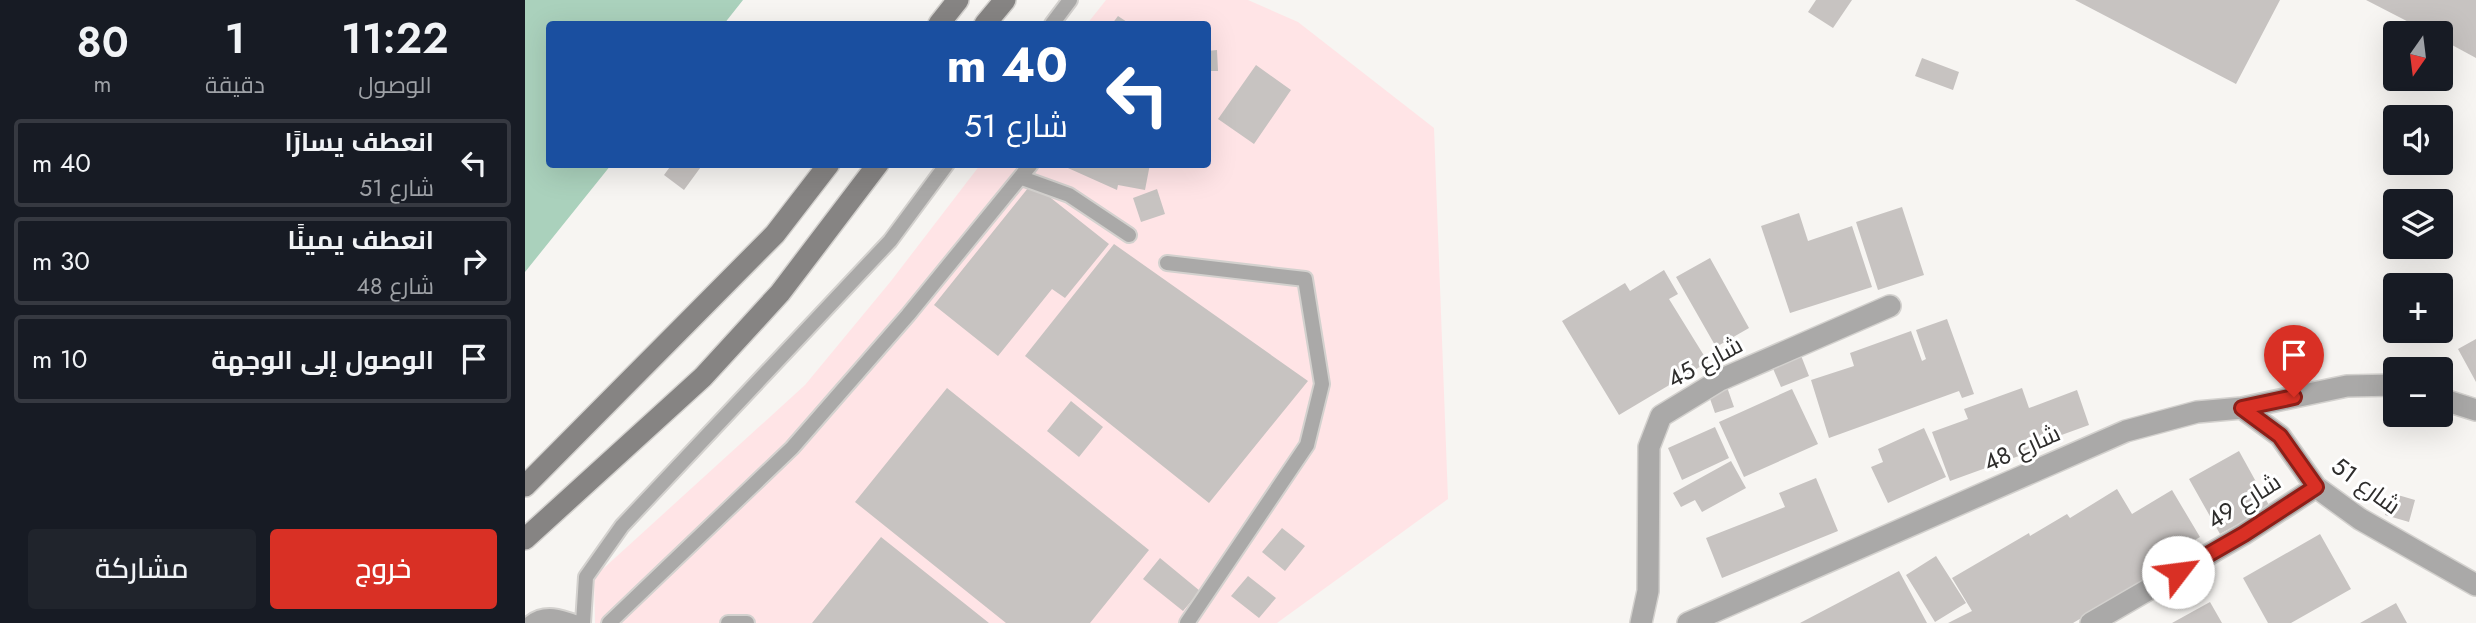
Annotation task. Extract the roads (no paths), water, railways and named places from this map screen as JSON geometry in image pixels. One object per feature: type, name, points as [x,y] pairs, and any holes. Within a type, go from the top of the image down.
[{"type":"main road","points":[[941,21],[958,0]]},
{"type":"main road","points":[[988,21],[1005,0]]},
{"type":"main road","points":[[525,486],[775,234],[826,168]]},
{"type":"main road","points":[[525,539],[703,377],[780,293],[875,168]]},
{"type":"street","name":"شارع 45","points":[[1641,623],[1648,592],[1649,447],[1661,416],[1720,380],[1890,306]]},
{"type":"street","name":"شارع 48","points":[[1688,623],[2126,431],[2197,411],[2242,408],[2347,386],[2383,385]]},
{"type":"street","points":[[2453,403],[2476,410]]},
{"type":"street","name":"شارع 51","points":[[2242,408],[2280,436],[2316,487],[2360,519],[2476,585]]},
{"type":"street","name":"شارع 49","points":[[2091,623],[2244,534],[2316,487]]},
{"type":"lane","points":[[1054,21],[1070,0]]},
{"type":"lane","points":[[583,623],[586,577],[622,526],[890,241],[944,168]]},
{"type":"lane","points":[[609,623],[792,448],[908,315],[1028,168]]},
{"type":"lane","points":[[1022,178],[1069,195],[1129,235]]},
{"type":"lane","points":[[1167,263],[1305,279],[1322,384],[1307,445],[1187,623]]},
{"type":"lane","points":[[530,623],[548,615],[577,623]]},
{"type":"lane","points":[[728,623],[747,623]]}]
